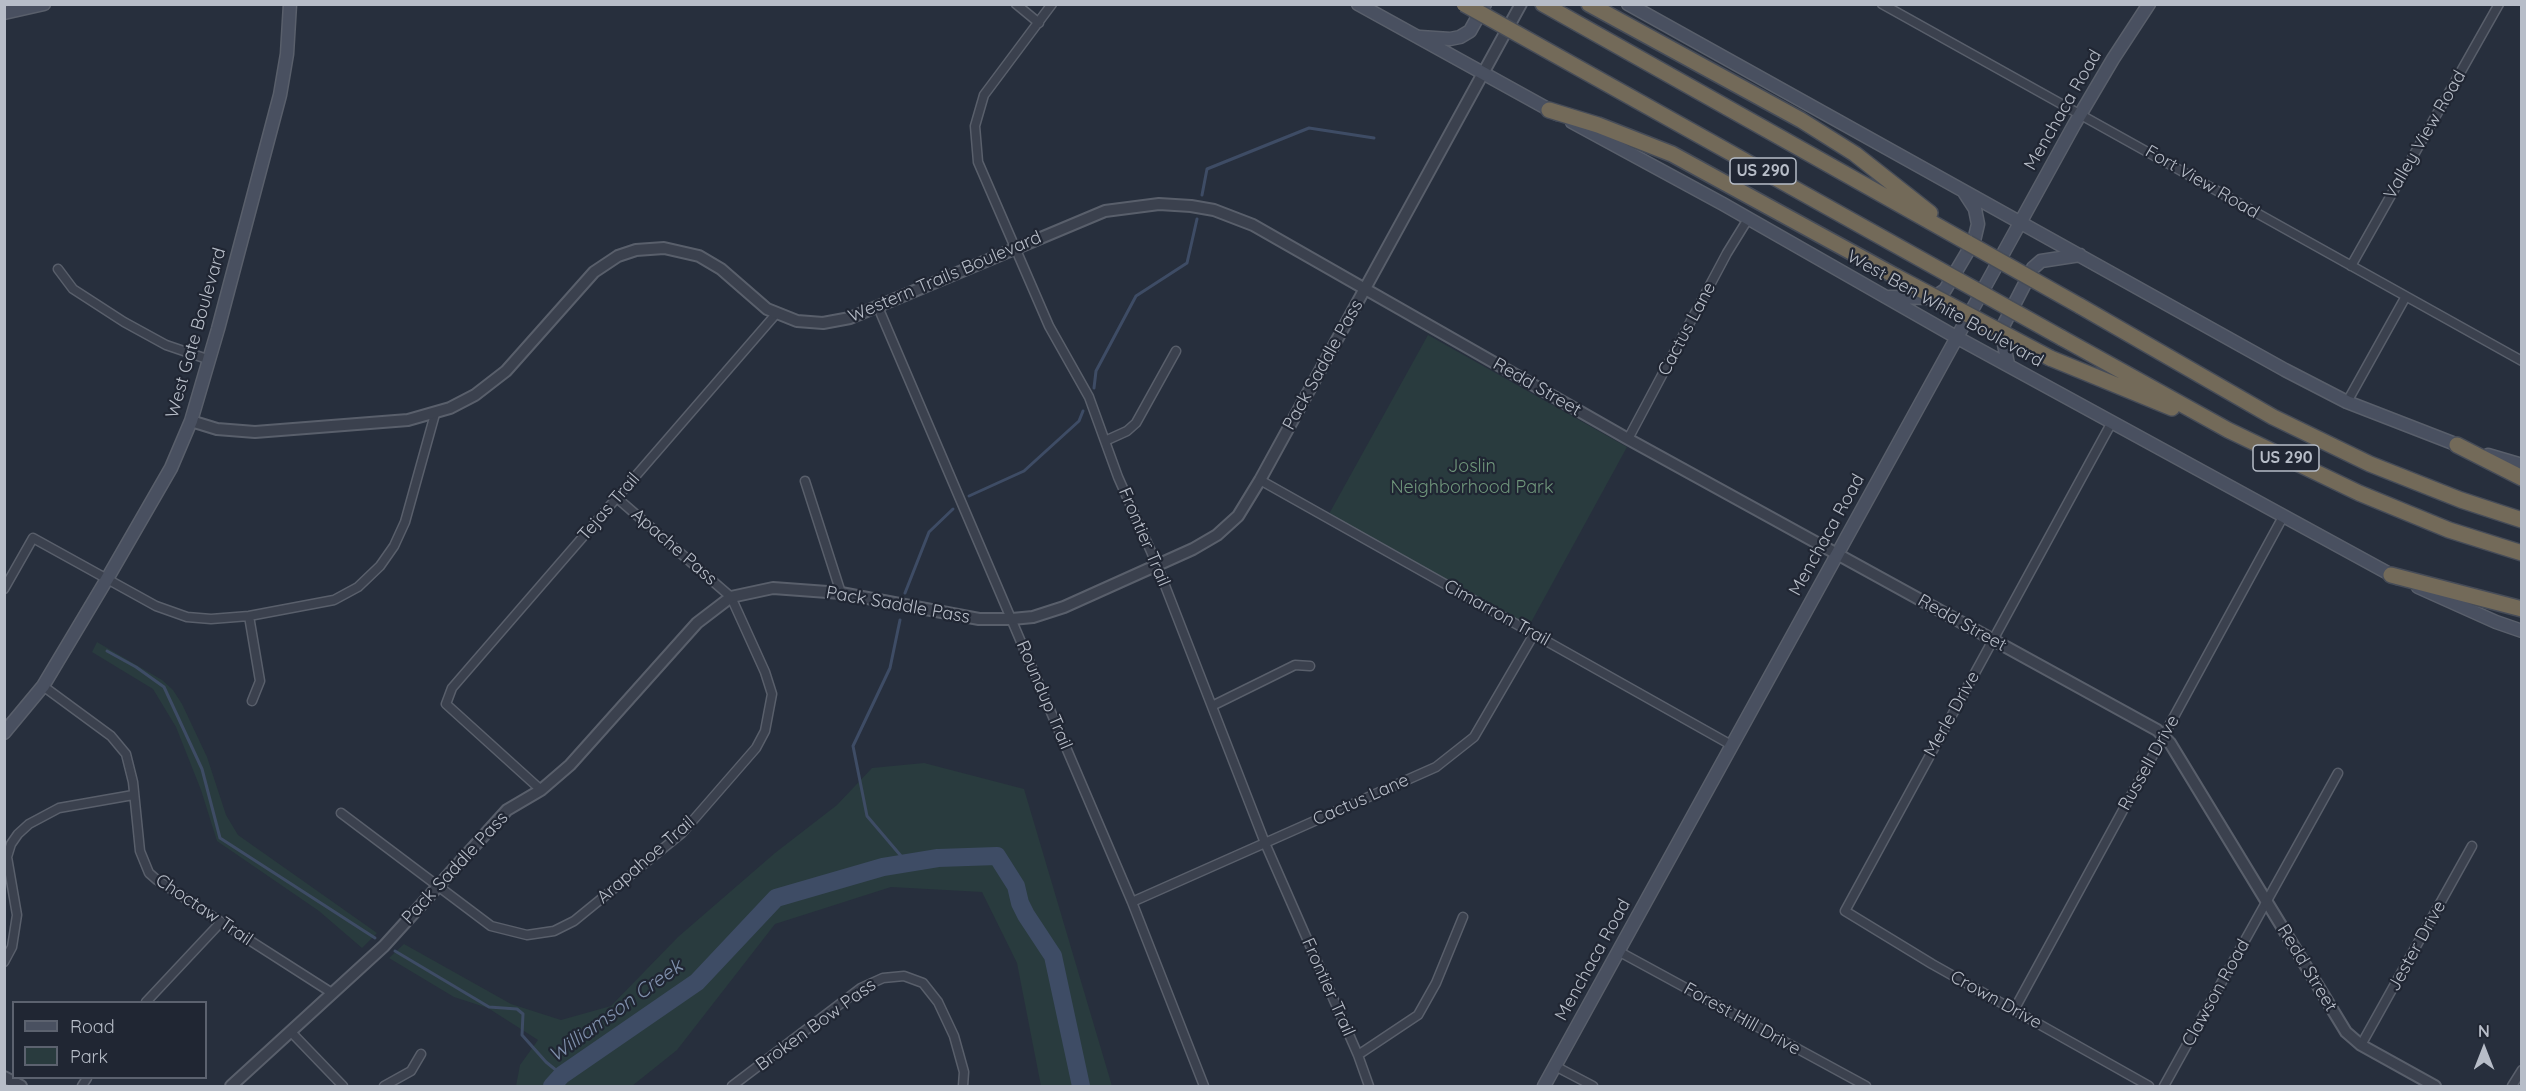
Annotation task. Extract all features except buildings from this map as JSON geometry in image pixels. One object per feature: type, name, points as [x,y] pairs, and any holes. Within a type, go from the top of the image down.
[{"type":"highway","name":"US 290","points":[[1464,4],[2228,430],[2359,493],[2449,530],[2522,553]]},
{"type":"highway","name":"US 290","points":[[1543,4],[2295,427],[2370,464],[2461,500],[2522,520]]},
{"type":"highway","points":[[1589,4],[1801,120],[1855,154],[1968,243]]},
{"type":"highway","points":[[1549,110],[1598,125],[1672,154],[2050,358],[2228,430]]},
{"type":"highway","points":[[2457,445],[2522,478]]},
{"type":"highway","points":[[2391,575],[2522,609]]},
{"type":"main road","points":[[4,13],[44,4]]},
{"type":"main road","name":"West Gate Boulevard","points":[[4,733],[43,686],[171,468],[191,422],[210,360],[280,94],[287,54],[290,4]]},
{"type":"main road","name":"West Ben White Boulevard","points":[[1358,4],[1748,219],[1956,337],[2391,575],[2496,622],[2522,631]]},
{"type":"main road","points":[[1416,36],[1450,39],[1460,37],[1470,31],[1485,4]]},
{"type":"main road","points":[[1628,4],[2285,370],[2347,402],[2457,445],[2522,465]]},
{"type":"main road","name":"Menchaca Road","points":[[1544,1086],[2020,222],[2113,59],[2149,4]]},
{"type":"main road","points":[[1885,297],[1933,298],[1945,290],[1974,241],[1978,224],[1975,208],[1962,190]]},
{"type":"main road","points":[[2008,364],[2001,330],[2033,268],[2041,261],[2081,255]]},
{"type":"street","points":[[1016,4],[1039,23]]},
{"type":"street","name":"Frontier Trail","points":[[1052,4],[990,86],[980,105],[975,126],[978,162],[1056,339],[1083,382],[1118,477],[1157,565],[1265,843],[1358,1055],[1369,1086]]},
{"type":"street","name":"Pack Saddle Pass","points":[[231,1086],[384,946],[507,810],[541,790],[570,765],[697,623],[731,597],[773,588],[841,593],[979,619],[1033,617],[1064,608],[1217,535],[1238,516],[1260,480],[1521,4]]},
{"type":"street","name":"Fort View Road","points":[[1882,4],[2405,298],[2522,361]]},
{"type":"street","name":"Valley View Road","points":[[2351,266],[2499,4]]},
{"type":"street","name":"Western Trails Boulevard","points":[[191,422],[217,429],[255,432],[408,420],[435,414],[469,399],[497,379],[587,279],[609,261],[645,248],[686,251],[699,256],[721,270],[759,303],[776,314],[797,321],[823,323],[850,318],[878,307],[1105,211],[1148,204],[1181,205],[1217,211],[1253,225],[1364,290]]},
{"type":"street","name":"Cactus Lane","points":[[1628,439],[1727,253],[1748,219]]},
{"type":"street","points":[[58,269],[73,289],[124,322],[166,345],[210,360]]},
{"type":"street","name":"Redd Street","points":[[1364,290],[1628,439],[2146,723],[2164,735],[2346,1032],[2361,1045],[2435,1086]]},
{"type":"street","points":[[2347,402],[2405,298]]},
{"type":"street","name":"Roundup Trail","points":[[878,307],[1132,902],[1204,1086]]},
{"type":"street","name":"Tejas Trail","points":[[541,790],[446,704],[452,688],[776,314]]},
{"type":"street","points":[[1105,441],[1127,431],[1136,423],[1176,351]]},
{"type":"street","points":[[4,589],[33,538],[156,606],[187,617],[211,619],[249,616],[334,600],[358,587],[380,566],[394,546],[405,522],[435,414]]},
{"type":"street","name":"Merle Drive","points":[[1845,911],[2112,422]]},
{"type":"street","name":"Cimarron Trail","points":[[1260,480],[1733,746]]},
{"type":"street","points":[[805,481],[841,593]]},
{"type":"street","name":"Apache Pass","points":[[617,498],[731,597]]},
{"type":"street","name":"Russell Drive","points":[[2014,1010],[2284,515]]},
{"type":"street","name":"Arapahoe Trail","points":[[341,813],[491,926],[527,935],[554,931],[574,921],[682,833],[756,748],[765,731],[772,694],[765,672],[731,597]]},
{"type":"street","points":[[249,616],[260,681],[252,701]]},
{"type":"street","name":"Cactus Lane","points":[[1132,902],[1436,767],[1474,737],[1534,634]]},
{"type":"street","points":[[1212,706],[1295,665],[1310,666]]},
{"type":"street","name":"Choctaw Trail","points":[[43,686],[111,736],[120,746],[130,766],[140,851],[150,873],[157,880],[332,993]]},
{"type":"street","name":"Clawson Road","points":[[2163,1086],[2268,902],[2338,772]]},
{"type":"street","points":[[4,962],[12,947],[17,915],[7,857],[11,844],[18,834],[44,814],[59,808],[133,795]]},
{"type":"street","name":"Jester Drive","points":[[2361,1045],[2472,846]]},
{"type":"street","name":"Crown Drive","points":[[1845,911],[2149,1086]]},
{"type":"street","points":[[1358,1055],[1418,1015],[1436,983],[1462,917]]},
{"type":"street","points":[[147,1001],[221,922]]},
{"type":"street","name":"Forest Hill Drive","points":[[1618,951],[1866,1086]]},
{"type":"street","name":"Broken Bow Pass","points":[[732,1086],[861,988],[883,978],[904,976],[923,983],[938,1002],[954,1036],[964,1072],[963,1086]]},
{"type":"street","points":[[291,1032],[344,1086]]},
{"type":"street","points":[[384,1086],[411,1071],[420,1054]]},
{"type":"street","points":[[1555,1066],[1593,1086]]},
{"type":"street","points":[[2512,1086],[2522,1070]]},
{"type":"street","points":[[4,1077],[21,1086]]},
{"type":"green space","name":"Joslin Neighborhood Park","points":[[1428,335],[1627,447],[1529,626],[1329,514]]},
{"type":"green space","points":[[97,642],[162,680],[173,690],[207,757],[226,815],[238,835],[377,933],[362,948],[319,911],[217,841],[201,790],[176,727],[153,689],[92,652]]},
{"type":"green space","points":[[924,763],[1024,789],[1112,1086],[1041,1086],[1017,963],[982,892],[891,887],[775,924],[677,1050],[632,1086],[516,1086],[520,1065],[538,1040],[488,1008],[454,997],[389,958],[404,944],[511,1004],[561,1020],[611,1006],[678,937],[775,853],[837,805],[872,768]]},
{"type":"waterway","points":[[1202,195],[1207,169],[1309,128],[1374,138]]},
{"type":"waterway","points":[[1094,388],[1096,371],[1136,296],[1187,263],[1197,219]]},
{"type":"waterway","points":[[969,496],[1024,471],[1079,421],[1083,411]]},
{"type":"waterway","points":[[905,593],[929,532],[953,509]]},
{"type":"waterway","points":[[900,620],[890,668],[853,746],[867,816],[907,863]]},
{"type":"waterway","points":[[107,651],[136,667],[164,687],[202,769],[220,838],[375,938]]},
{"type":"waterway","name":"Williamson Creek","points":[[552,1086],[562,1075],[697,982],[776,898],[883,867],[938,858],[997,856],[1016,886],[1026,915],[1053,956],[1081,1086]]},
{"type":"waterway","points":[[395,951],[489,1007],[517,1009],[523,1014],[522,1035],[546,1062],[562,1075]]}]
